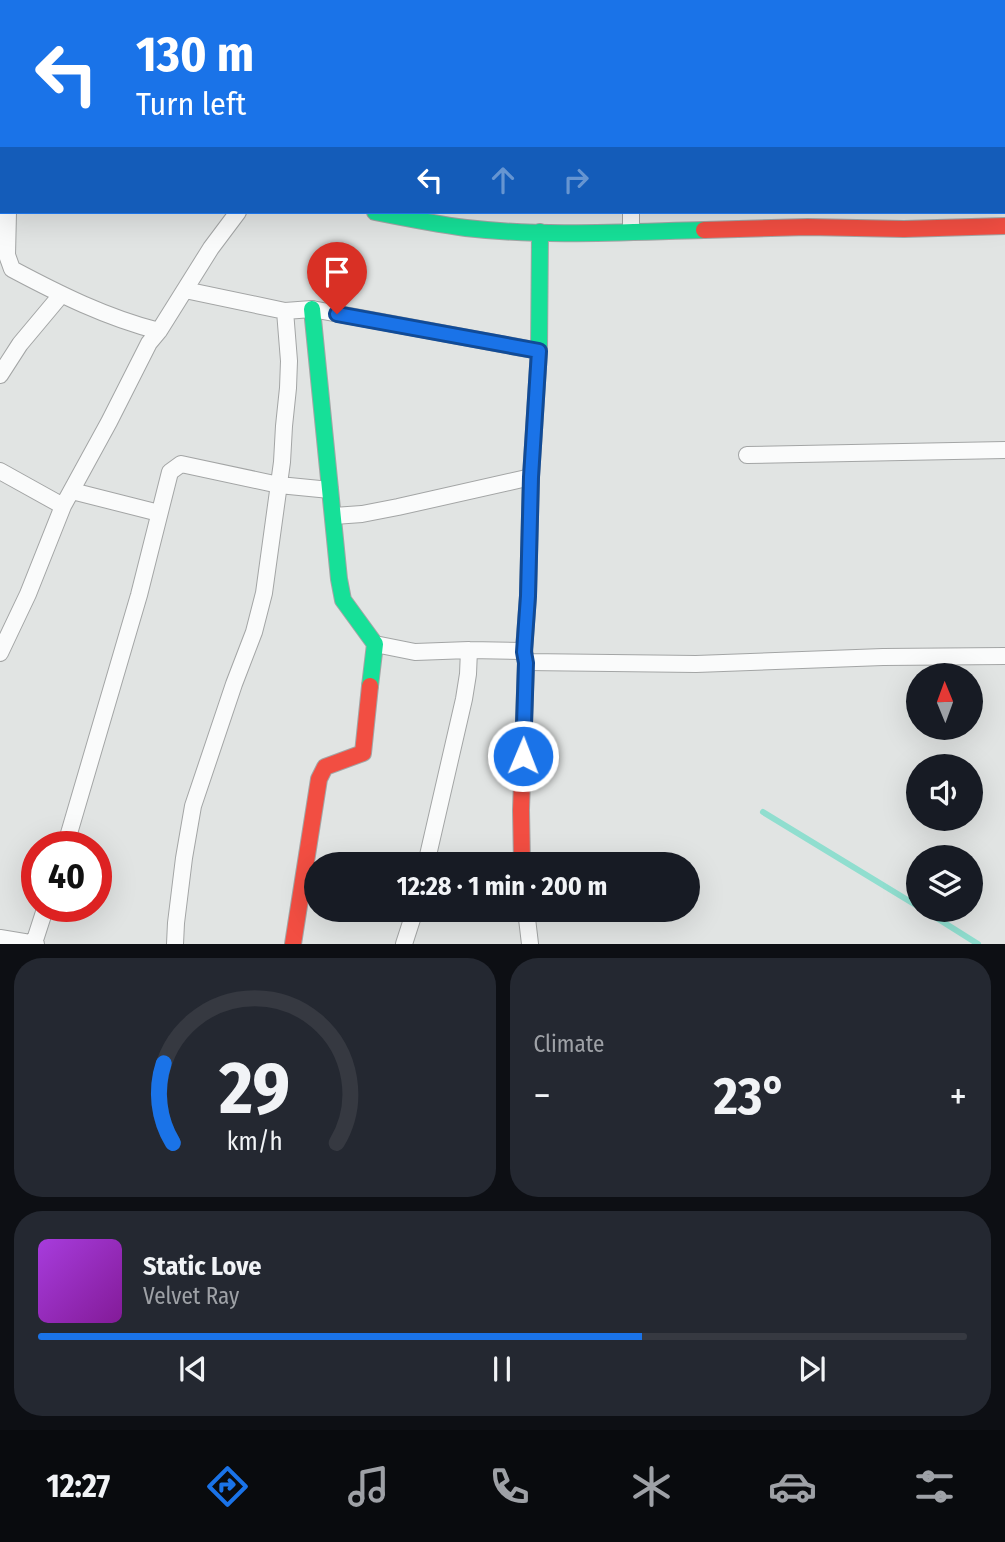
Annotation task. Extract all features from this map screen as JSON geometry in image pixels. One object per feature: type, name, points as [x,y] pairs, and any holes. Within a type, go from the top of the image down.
[{"type":"street","points":[[8,214],[7,255],[12,269],[61,295],[135,325],[159,331]]},
{"type":"street","points":[[0,653],[28,594],[63,506],[149,343],[236,214]]},
{"type":"street","points":[[393,214],[469,228],[540,232],[631,232],[852,220],[904,229],[1005,226]]},
{"type":"street","points":[[631,214],[631,232]]},
{"type":"street","points":[[522,852],[525,657],[531,477],[539,351],[540,232]]},
{"type":"street","points":[[185,290],[285,311],[312,309],[539,351]]},
{"type":"street","points":[[0,375],[20,344],[61,295]]},
{"type":"street","points":[[293,943],[319,779],[325,767],[338,761],[353,759],[363,753],[375,644],[343,600],[339,579],[312,309]]},
{"type":"street","points":[[175,943],[184,858],[193,806],[254,632],[264,593],[279,485],[288,388],[285,311]]},
{"type":"street","points":[[747,455],[1005,450]]},
{"type":"street","points":[[70,831],[139,596],[170,472],[181,464],[279,485],[330,489]]},
{"type":"street","points":[[0,471],[63,506]]},
{"type":"street","points":[[334,516],[398,507],[531,477]]},
{"type":"street","points":[[72,491],[159,513]]},
{"type":"street","points":[[375,644],[415,652],[469,650],[525,657],[696,664],[884,657],[1005,656]]},
{"type":"street","points":[[429,852],[464,699],[469,650]]},
{"type":"street","points":[[0,938],[35,943],[41,922]]},
{"type":"street","points":[[404,943],[411,922]]},
{"type":"street","points":[[527,922],[530,943]]},
{"type":"waterway","points":[[763,812],[906,899]]},
{"type":"waterway","points":[[943,922],[978,944]]},
{"type":"traffic: fast","points":[[385,214],[496,231],[585,233],[704,230]]},
{"type":"traffic: fast","points":[[524,650],[539,351],[540,232]]},
{"type":"traffic: fast","points":[[312,309],[339,579],[343,600],[375,644],[370,686]]},
{"type":"traffic: jam","points":[[704,230],[1005,226]]},
{"type":"traffic: jam","points":[[522,852],[526,662],[524,650]]},
{"type":"traffic: jam","points":[[293,944],[319,779],[325,767],[363,753],[370,686]]},
{"type":"route","points":[[337,314],[539,351],[524,652],[526,663],[523,756]]}]
